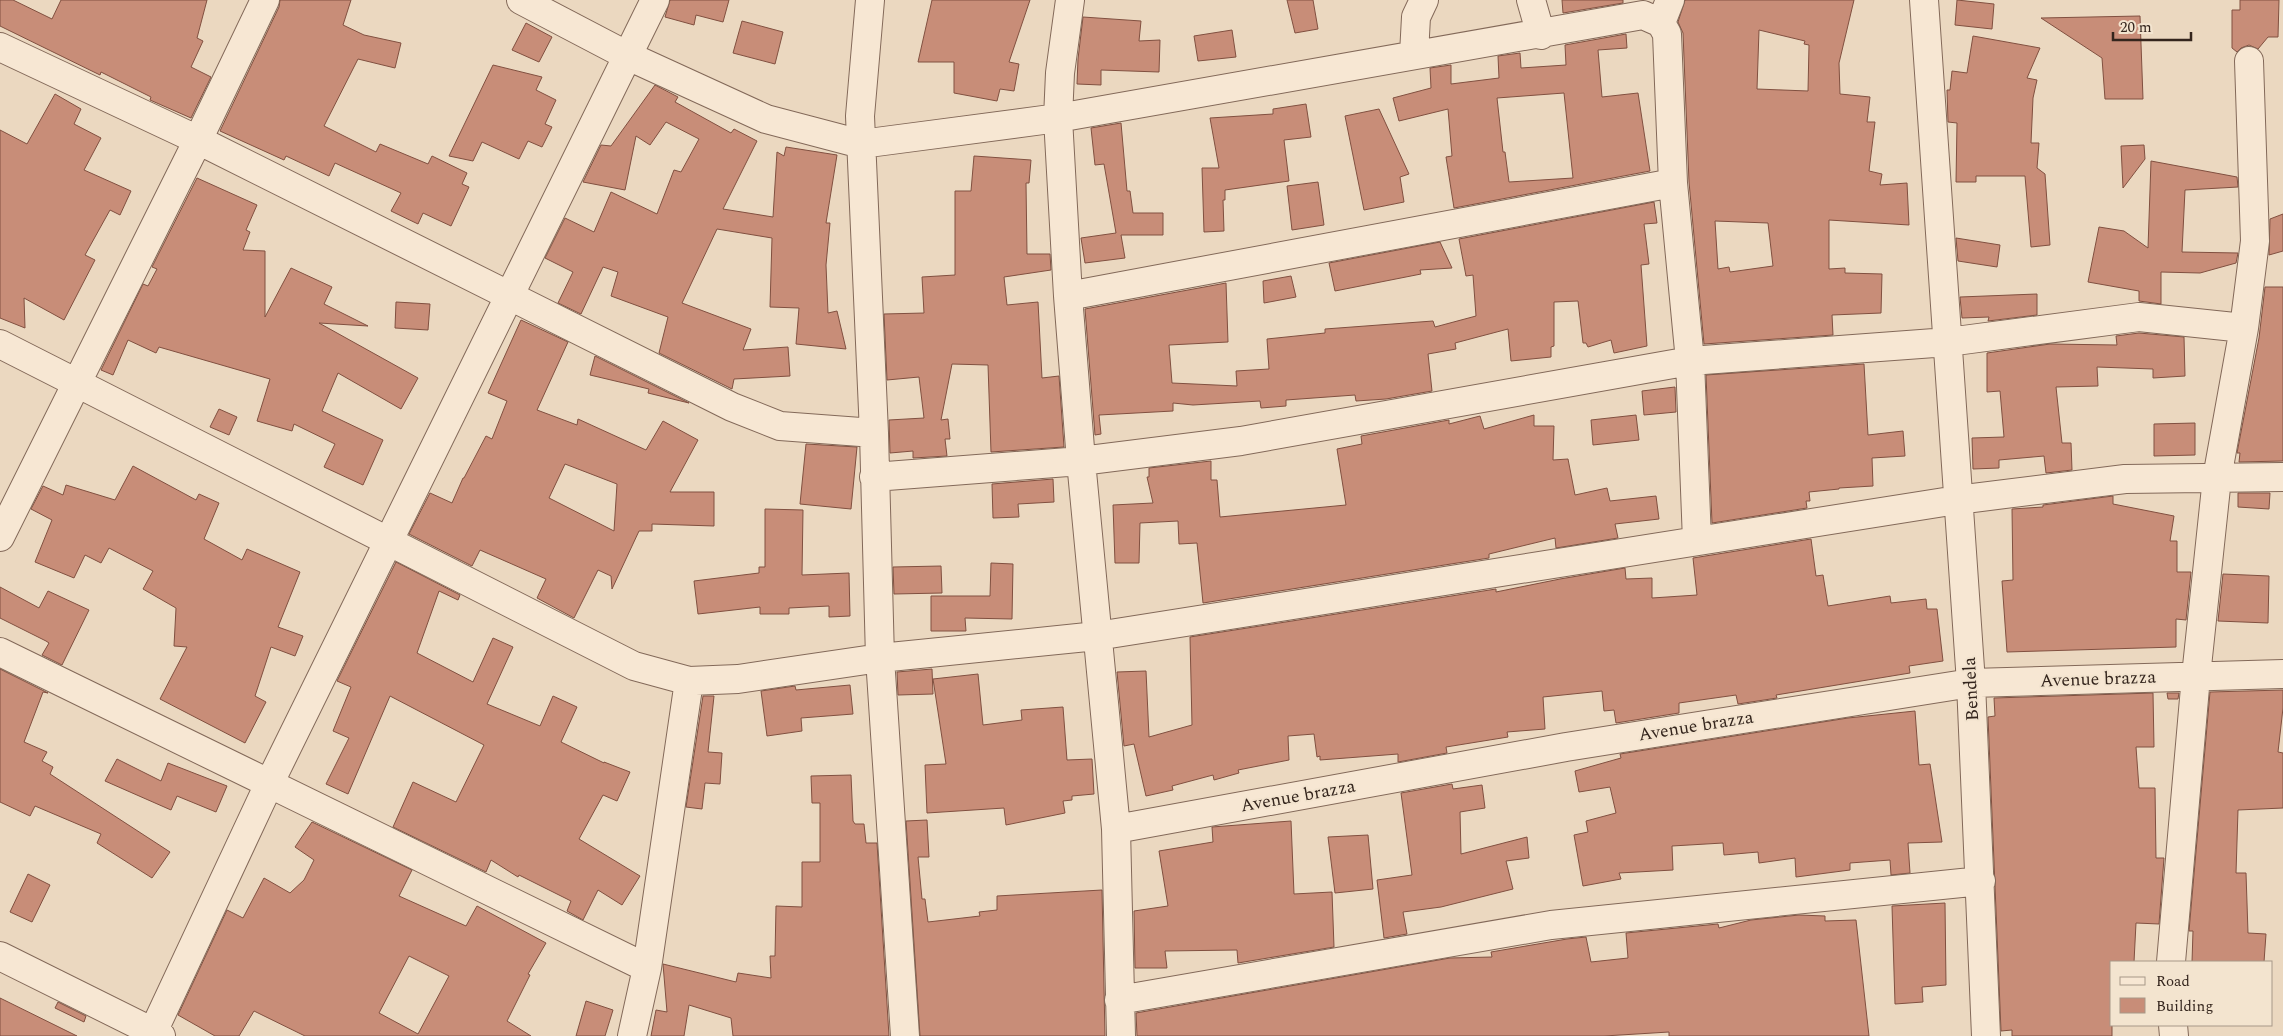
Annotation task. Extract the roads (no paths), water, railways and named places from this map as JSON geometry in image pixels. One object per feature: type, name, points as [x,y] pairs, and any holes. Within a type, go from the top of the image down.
[{"type":"street","points":[[0,537],[198,140],[265,0]]},
{"type":"street","points":[[521,0],[626,55],[766,119],[861,144],[1058,118],[1414,54],[1541,35],[1665,11],[1673,183],[1690,362],[1697,541]]},
{"type":"street","points":[[0,956],[157,1034],[269,784],[626,55],[655,0]]},
{"type":"street","points":[[870,0],[860,116],[874,434],[880,658],[905,1036]]},
{"type":"street","points":[[1070,0],[1060,72],[1058,118],[1068,296],[1081,461],[1116,829],[1120,1036]]},
{"type":"street","points":[[1414,54],[1416,17],[1424,0]]},
{"type":"street","points":[[1531,0],[1541,35]]},
{"type":"street","name":"Bendela","points":[[1924,0],[1971,683],[1981,881],[1986,1036]]},
{"type":"street","points":[[0,47],[198,140],[732,407],[780,426],[874,434]]},
{"type":"street","points":[[2171,961],[2196,676],[2217,478],[2244,328],[2254,240],[2249,61]]},
{"type":"street","points":[[1068,296],[1673,183]]},
{"type":"street","points":[[874,477],[1081,461],[1241,441],[1690,362],[1948,342],[2139,317],[2244,328]]},
{"type":"street","points":[[0,344],[634,666],[689,681],[738,678],[880,658],[1097,636],[1957,500],[2125,479],[2283,478]]},
{"type":"street","points":[[0,652],[647,968]]},
{"type":"street","name":"Avenue brazza","points":[[1116,829],[1566,747],[1971,683],[2283,674]]},
{"type":"street","points":[[632,1036],[647,968],[689,681]]},
{"type":"street","points":[[1119,1000],[1551,925],[1981,881]]}]
